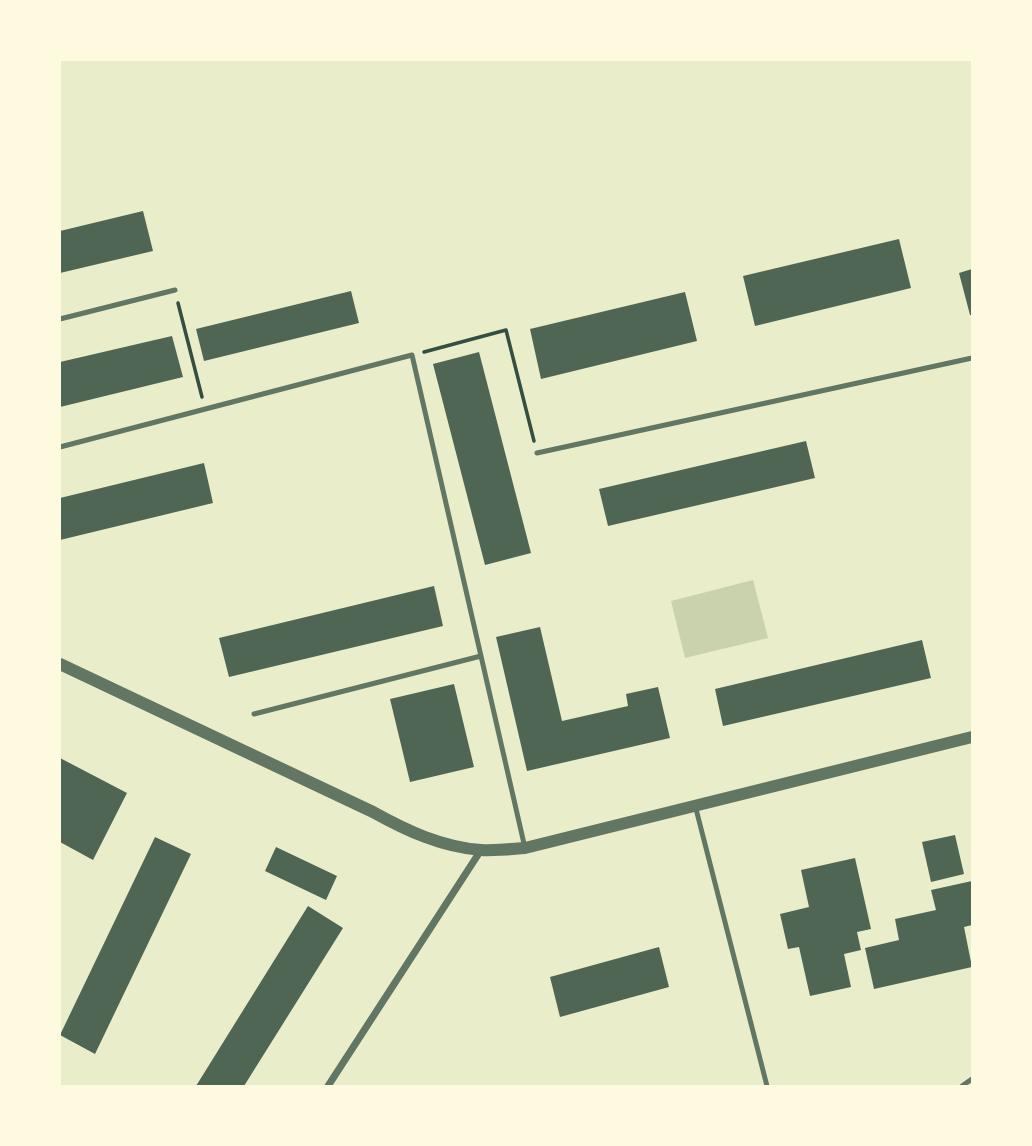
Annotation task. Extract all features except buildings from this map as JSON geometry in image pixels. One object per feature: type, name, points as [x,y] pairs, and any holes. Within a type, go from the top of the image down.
[{"type":"street","points":[[60,664],[373,812],[399,827],[439,842],[482,850],[525,848],[972,737]]},
{"type":"street","points":[[328,1087],[482,850]]},
{"type":"lane","points":[[60,319],[175,290]]},
{"type":"lane","points":[[60,447],[412,355],[525,848]]},
{"type":"lane","points":[[537,453],[972,358]]},
{"type":"lane","points":[[254,714],[481,656]]},
{"type":"lane","points":[[695,805],[767,1087]]},
{"type":"lane","points":[[962,1087],[972,1079]]},
{"type":"path","points":[[175,290],[205,409]]},
{"type":"path","points":[[412,355],[506,330],[537,453]]},
{"type":"green space","points":[[753,580],[768,638],[685,658],[671,601]]}]
